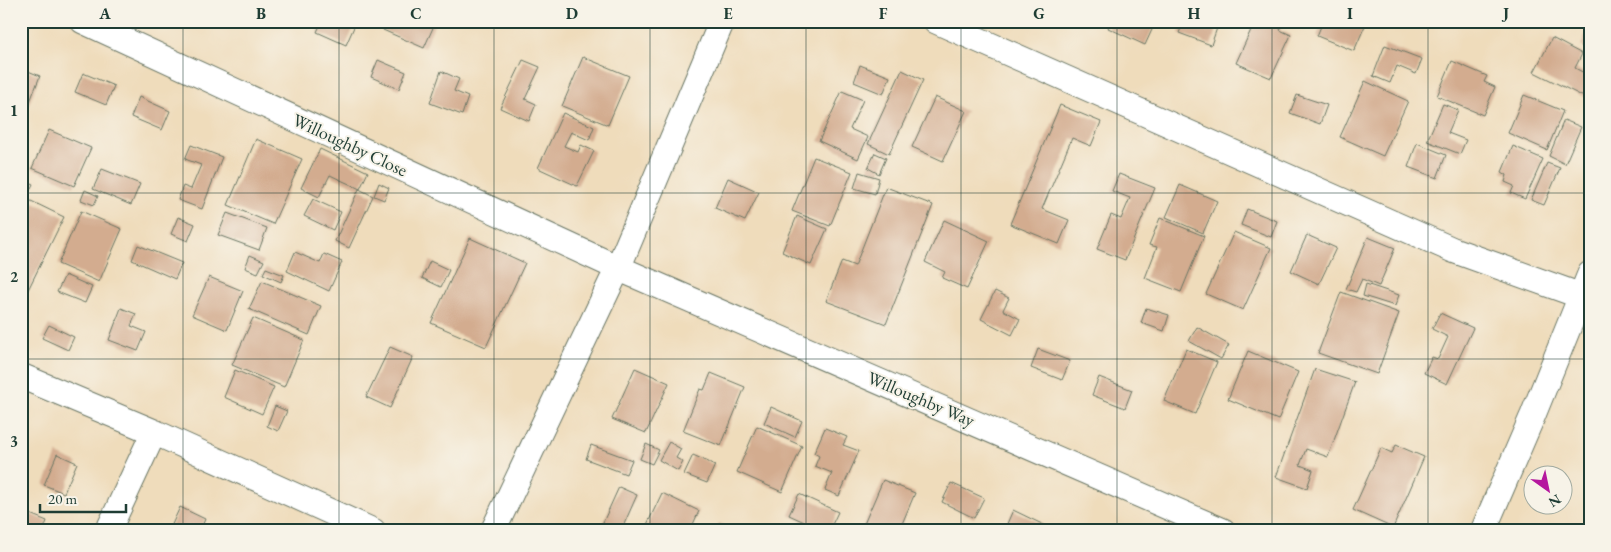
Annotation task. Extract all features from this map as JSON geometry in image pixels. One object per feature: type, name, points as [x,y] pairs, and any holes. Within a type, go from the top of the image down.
[{"type":"street","name":"Willoughby Close","points":[[83,21],[618,268]]},
{"type":"street","points":[[493,531],[618,268],[722,21]]},
{"type":"street","points":[[936,21],[1453,250],[1585,285],[1533,415],[1483,531]]},
{"type":"street","name":"Willoughby Way","points":[[618,268],[1223,531]]},
{"type":"street","points":[[21,376],[154,432],[373,531]]},
{"type":"street","points":[[108,531],[154,432]]},
{"type":"building","points":[[322,21],[341,21],[354,27],[346,45],[317,32]]},
{"type":"building","points":[[387,21],[436,21],[424,48],[383,30]]},
{"type":"building","points":[[1111,21],[1156,21],[1145,45],[1108,28]]},
{"type":"building","points":[[1184,21],[1198,21],[1217,28],[1211,45],[1179,33]]},
{"type":"building","points":[[1255,21],[1284,21],[1280,30],[1291,35],[1271,78],[1236,63]]},
{"type":"building","points":[[1323,21],[1367,21],[1354,51],[1317,36]]},
{"type":"building","points":[[1576,21],[1590,21],[1590,50],[1581,46],[1589,27]]},
{"type":"building","points":[[1552,38],[1582,54],[1575,68],[1590,76],[1590,91],[1586,98],[1534,72]]},
{"type":"building","points":[[1385,45],[1422,59],[1416,74],[1397,66],[1390,83],[1373,76]]},
{"type":"building","points":[[583,57],[629,76],[608,125],[562,106]]},
{"type":"building","points":[[378,60],[406,72],[399,89],[371,77]]},
{"type":"building","points":[[523,60],[540,67],[525,99],[536,104],[529,121],[500,108]]},
{"type":"building","points":[[1452,61],[1487,76],[1484,82],[1495,87],[1483,115],[1437,96]]},
{"type":"building","points":[[860,65],[890,77],[883,94],[854,82]]},
{"type":"building","points":[[21,68],[40,76],[27,109],[21,106]]},
{"type":"building","points":[[902,70],[923,80],[889,154],[868,144]]},
{"type":"building","points":[[441,71],[459,79],[454,91],[468,97],[462,115],[430,103]]},
{"type":"building","points":[[83,73],[114,86],[106,105],[75,92]]},
{"type":"building","points":[[1365,81],[1408,101],[1383,156],[1340,137]]},
{"type":"building","points":[[842,91],[863,100],[850,129],[868,137],[858,159],[819,141]]},
{"type":"building","points":[[1297,95],[1327,105],[1320,124],[1290,113]]},
{"type":"building","points":[[1524,95],[1563,111],[1547,150],[1508,133]]},
{"type":"building","points":[[139,97],[170,111],[162,130],[131,117]]},
{"type":"building","points":[[935,97],[966,111],[943,161],[912,147]]},
{"type":"building","points":[[1443,104],[1458,110],[1448,133],[1466,140],[1460,154],[1427,141]]},
{"type":"building","points":[[1060,105],[1101,122],[1091,146],[1072,138],[1042,209],[1069,220],[1059,244],[1010,224]]},
{"type":"building","points":[[563,113],[594,127],[589,140],[571,132],[564,146],[578,152],[581,145],[594,151],[577,186],[538,168]]},
{"type":"building","points":[[1564,120],[1581,127],[1565,164],[1549,156]]},
{"type":"building","points":[[49,130],[91,148],[74,186],[32,168]]},
{"type":"building","points":[[256,139],[302,159],[273,224],[228,205]]},
{"type":"building","points":[[1417,143],[1446,155],[1437,178],[1408,167]]},
{"type":"building","points":[[191,145],[222,157],[202,209],[178,200],[183,186],[191,189],[201,165],[185,159]]},
{"type":"building","points":[[1513,146],[1543,159],[1525,199],[1511,193],[1514,186],[1505,182],[1507,175],[1502,172]]},
{"type":"building","points":[[320,149],[368,172],[360,189],[330,175],[319,197],[301,188]]},
{"type":"building","points":[[875,153],[886,158],[879,174],[868,168]]},
{"type":"building","points":[[814,157],[852,172],[830,226],[792,211]]},
{"type":"building","points":[[1547,163],[1560,168],[1544,205],[1531,200]]},
{"type":"building","points":[[102,169],[140,184],[131,205],[93,189]]},
{"type":"building","points":[[859,172],[879,178],[875,194],[854,188]]},
{"type":"building","points":[[1119,174],[1155,188],[1125,260],[1097,249],[1111,215],[1121,219],[1130,198],[1112,191]]},
{"type":"building","points":[[21,178],[33,184],[23,204],[21,203]]},
{"type":"building","points":[[728,178],[759,192],[745,221],[715,208]]},
{"type":"building","points":[[379,183],[389,188],[384,200],[374,196]]},
{"type":"building","points":[[1180,185],[1217,201],[1203,233],[1166,217]]},
{"type":"building","points":[[886,187],[933,205],[886,324],[826,301],[842,261],[855,266]]},
{"type":"building","points":[[359,189],[373,196],[349,248],[335,241]]},
{"type":"building","points":[[85,190],[98,196],[94,205],[81,200]]},
{"type":"building","points":[[27,199],[64,217],[21,304],[21,205],[24,206]]},
{"type":"building","points":[[313,199],[341,212],[333,230],[304,216]]},
{"type":"building","points":[[1247,209],[1277,221],[1271,237],[1241,225]]},
{"type":"building","points":[[81,211],[122,229],[99,282],[58,264]]},
{"type":"building","points":[[227,213],[267,228],[259,250],[218,235]]},
{"type":"building","points":[[797,216],[827,229],[811,265],[782,252]]},
{"type":"building","points":[[178,217],[195,224],[188,241],[171,234]]},
{"type":"building","points":[[1160,218],[1204,236],[1181,292],[1145,278],[1157,247],[1149,245]]},
{"type":"building","points":[[944,220],[989,241],[967,289],[942,278],[945,272],[925,262]]},
{"type":"building","points":[[1234,232],[1271,248],[1243,310],[1206,294]]},
{"type":"building","points":[[1307,235],[1336,248],[1319,284],[1291,271]]},
{"type":"building","points":[[1368,237],[1395,248],[1379,286],[1362,279],[1356,292],[1346,289]]},
{"type":"building","points":[[470,238],[525,263],[486,347],[431,323]]},
{"type":"building","points":[[138,245],[182,263],[175,279],[132,260]]},
{"type":"building","points":[[295,252],[320,263],[324,254],[342,262],[329,291],[287,271]]},
{"type":"building","points":[[250,255],[264,261],[258,273],[245,268]]},
{"type":"building","points":[[430,261],[449,270],[441,287],[422,278]]},
{"type":"building","points":[[266,268],[284,275],[281,282],[263,274]]},
{"type":"building","points":[[65,275],[92,287],[85,303],[57,292]]},
{"type":"building","points":[[209,277],[243,291],[227,330],[192,315]]},
{"type":"building","points":[[262,281],[321,306],[309,335],[249,309]]},
{"type":"building","points":[[1366,284],[1399,295],[1395,306],[1363,296]]},
{"type":"building","points":[[995,291],[1009,298],[1003,310],[1020,319],[1012,335],[981,319]]},
{"type":"building","points":[[1341,292],[1399,313],[1377,374],[1318,353]]},
{"type":"building","points":[[121,308],[136,314],[131,326],[146,332],[138,351],[109,340]]},
{"type":"building","points":[[1146,308],[1169,315],[1164,331],[1141,323]]},
{"type":"building","points":[[1440,313],[1473,328],[1447,384],[1424,373],[1432,357],[1438,359],[1448,337],[1432,329]]},
{"type":"building","points":[[253,318],[304,340],[284,387],[232,365]]},
{"type":"building","points":[[49,325],[74,337],[68,350],[42,338]]},
{"type":"building","points":[[1197,327],[1229,345],[1221,359],[1189,341]]},
{"type":"building","points":[[390,347],[413,357],[390,408],[366,397]]},
{"type":"building","points":[[1038,349],[1070,361],[1062,380],[1031,368]]},
{"type":"building","points":[[1186,349],[1217,362],[1195,414],[1164,401]]},
{"type":"building","points":[[1248,351],[1298,372],[1278,420],[1228,399]]},
{"type":"building","points":[[635,368],[669,383],[646,433],[612,419]]},
{"type":"building","points":[[1315,369],[1355,382],[1328,457],[1306,449],[1300,465],[1313,470],[1307,488],[1276,477]]},
{"type":"building","points":[[235,370],[274,387],[262,414],[224,397]]},
{"type":"building","points":[[711,373],[745,387],[721,446],[683,431],[700,389],[704,390]]},
{"type":"building","points":[[1099,377],[1132,390],[1125,408],[1092,395]]},
{"type":"building","points":[[275,406],[287,411],[278,431],[267,426]]},
{"type":"building","points":[[771,407],[802,421],[795,437],[764,423]]},
{"type":"building","points":[[757,426],[802,446],[782,492],[737,472]]},
{"type":"building","points":[[825,428],[847,437],[843,445],[859,451],[839,496],[825,490],[832,473],[815,466],[819,456],[814,453]]},
{"type":"building","points":[[669,442],[681,449],[676,458],[683,462],[678,471],[659,460]]},
{"type":"building","points":[[646,444],[659,450],[652,464],[640,459]]},
{"type":"building","points":[[591,445],[632,460],[626,474],[586,459]]},
{"type":"building","points":[[1396,445],[1424,457],[1393,528],[1353,510],[1381,448],[1392,453]]},
{"type":"building","points":[[57,454],[77,463],[64,493],[44,485]]},
{"type":"building","points":[[693,455],[715,465],[707,483],[684,474]]},
{"type":"building","points":[[883,480],[915,493],[899,531],[861,531]]},
{"type":"building","points":[[951,483],[984,498],[974,518],[942,502]]},
{"type":"building","points":[[619,487],[637,495],[621,531],[599,531]]},
{"type":"building","points":[[662,493],[699,511],[690,531],[644,531]]},
{"type":"building","points":[[799,494],[838,512],[829,531],[824,531],[789,515]]},
{"type":"building","points":[[180,507],[205,519],[200,531],[169,531]]},
{"type":"building","points":[[1013,510],[1044,525],[1041,531],[1015,531],[1006,526]]},
{"type":"building","points":[[30,514],[47,521],[43,531],[21,531],[21,527],[24,528]]},
{"type":"building","points":[[719,523],[736,531],[716,531]]}]
